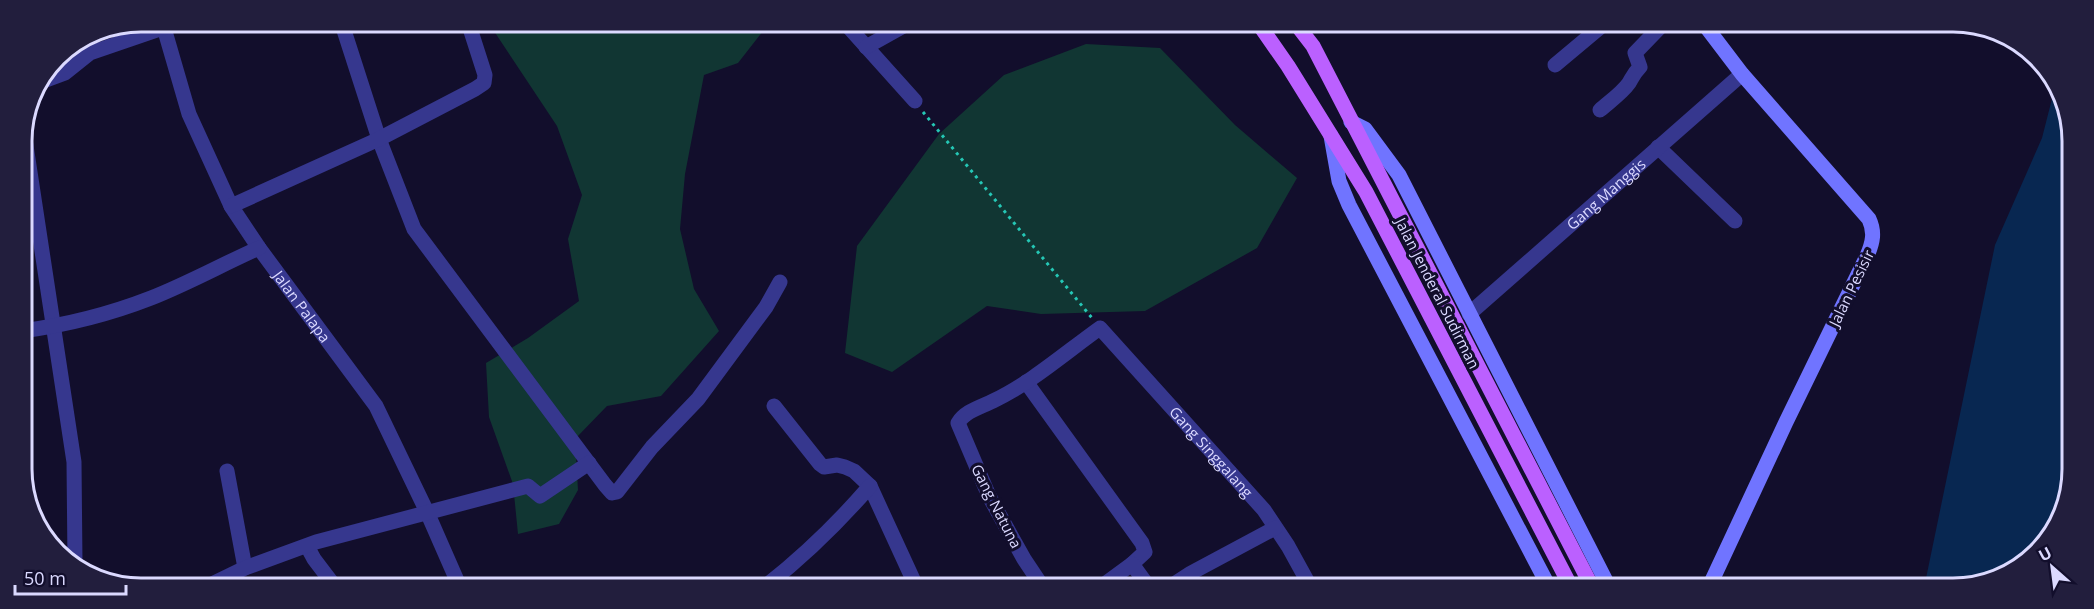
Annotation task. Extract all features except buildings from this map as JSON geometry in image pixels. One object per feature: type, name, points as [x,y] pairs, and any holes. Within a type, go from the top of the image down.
[{"type":"main road","name":"Jalan Jenderal Sudirman","points":[[1264,32],[1366,192],[1566,577]]},
{"type":"main road","name":"Jalan Jenderal Sudirman","points":[[1302,32],[1312,46],[1587,577]]},
{"type":"street","points":[[51,78],[65,73],[90,53],[145,32]]},
{"type":"street","name":"Jalan Palapa","points":[[165,32],[189,114],[231,206],[259,248],[376,406],[456,578]]},
{"type":"street","points":[[345,32],[379,139],[414,229],[604,486],[612,493],[616,492],[652,447],[698,399],[766,307],[780,282]]},
{"type":"street","points":[[231,206],[379,139],[484,83],[485,75],[471,32]]},
{"type":"street","points":[[853,32],[915,101]]},
{"type":"street","points":[[866,47],[893,32]]},
{"type":"street","points":[[1555,65],[1594,32]]},
{"type":"street","points":[[1600,110],[1624,88],[1632,75],[1640,68],[1635,53],[1655,32]]},
{"type":"street","name":"Jalan Pesisir","points":[[1710,32],[1742,74],[1869,219],[1873,228],[1872,243],[1714,577]]},
{"type":"street","name":"Gang Manggis","points":[[1469,314],[1742,74]]},
{"type":"street","points":[[1351,122],[1365,129],[1399,175],[1604,577]]},
{"type":"street","points":[[1331,136],[1339,181],[1349,205],[1544,577]]},
{"type":"street","points":[[1658,147],[1735,221]]},
{"type":"street","points":[[32,188],[74,462],[75,555]]},
{"type":"street","points":[[32,330],[117,310],[152,298],[259,248]]},
{"type":"street","points":[[1100,328],[1026,382],[1142,543],[1145,552],[1114,577]]},
{"type":"street","name":"Gang Singgalang","points":[[1100,328],[1264,510],[1305,577]]},
{"type":"street","name":"Gang Natuna","points":[[1026,382],[1002,397],[974,409],[958,423],[989,496],[1036,578]]},
{"type":"street","points":[[774,406],[822,466],[845,467],[854,471],[870,486],[912,578]]},
{"type":"street","points":[[224,578],[245,568],[307,546],[526,486],[530,486],[540,496],[589,463]]},
{"type":"street","points":[[227,471],[245,568]]},
{"type":"street","points":[[777,578],[801,559],[841,520],[870,486]]},
{"type":"street","points":[[1184,577],[1275,528]]},
{"type":"street","points":[[307,546],[328,578]]},
{"type":"street","points":[[1132,564],[1142,577]]},
{"type":"street","points":[[1191,573],[1194,577]]},
{"type":"path","points":[[915,101],[1100,328]]},
{"type":"green space","points":[[495,32],[762,32],[738,63],[704,75],[685,174],[680,229],[694,289],[719,331],[661,396],[607,406],[575,439],[578,490],[559,524],[518,534],[513,484],[489,417],[486,363],[528,338],[579,301],[568,239],[582,195],[557,126]]},
{"type":"green space","points":[[1086,44],[1160,48],[1235,125],[1297,178],[1257,248],[1145,311],[1041,314],[987,306],[892,372],[845,353],[857,246],[939,134],[1004,75]]},
{"type":"water","points":[[2053,96],[2062,126],[2062,483],[2059,497],[2044,529],[2037,537],[2022,537],[2022,552],[2008,563],[1968,577],[1926,577],[1995,245],[2042,138]]}]
